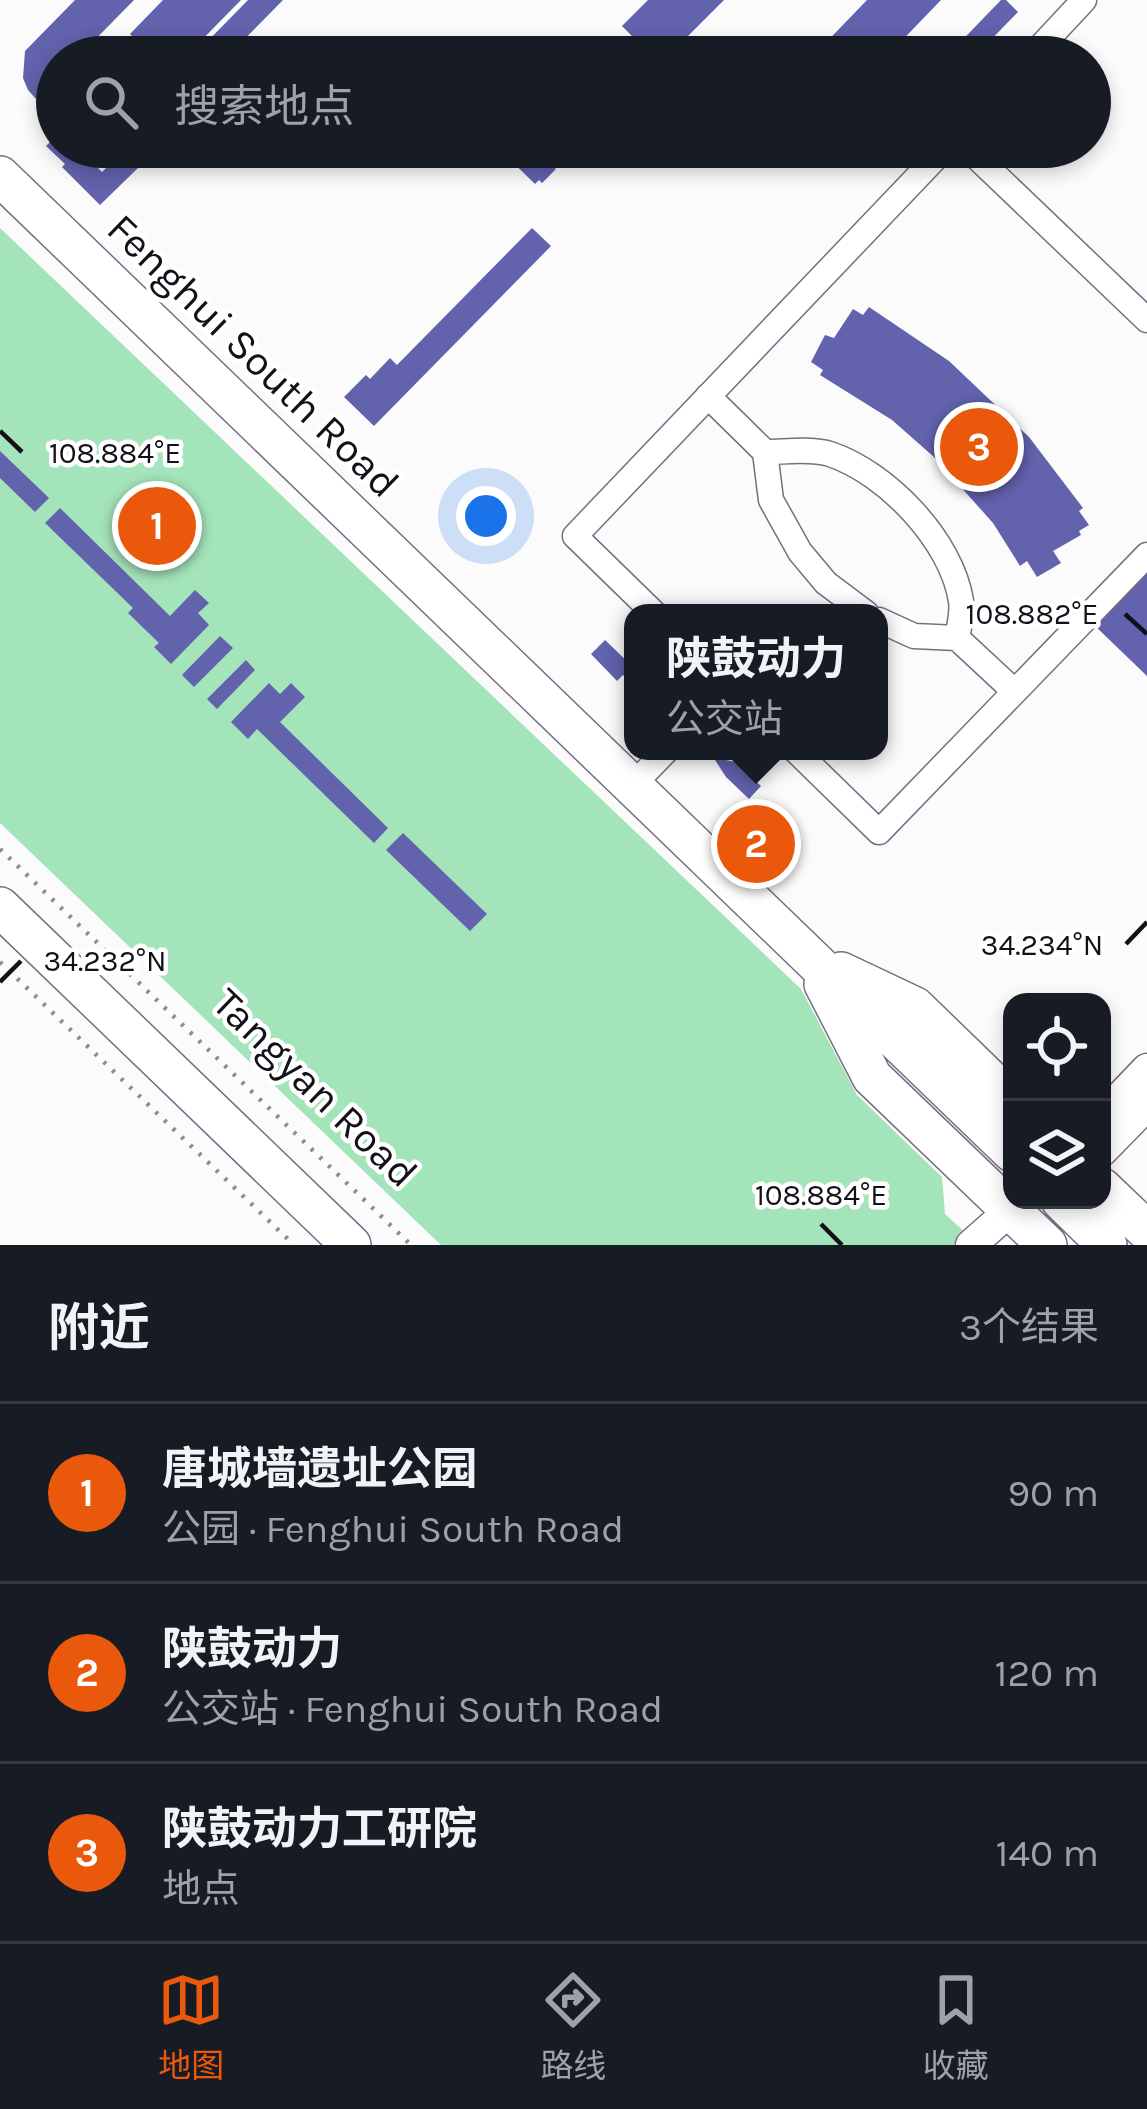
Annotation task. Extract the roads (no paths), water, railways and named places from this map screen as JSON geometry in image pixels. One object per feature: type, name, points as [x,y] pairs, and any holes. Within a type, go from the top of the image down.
[{"type":"main road","name":"Fenghui South Road","points":[[0,176],[1003,1143]]},
{"type":"main road","points":[[0,908],[351,1245]]},
{"type":"main road","points":[[811,958],[915,1006],[1003,1092]]},
{"type":"main road","points":[[811,958],[872,1077],[1035,1218],[1107,1245]]},
{"type":"main road","points":[[1111,1197],[1147,1231]]},
{"type":"street","points":[[1051,36],[1084,0]]},
{"type":"street","points":[[645,604],[575,536],[926,168]]},
{"type":"street","points":[[988,168],[1147,320]]},
{"type":"street","points":[[708,396],[764,452],[771,500],[800,552],[826,583],[854,604]]},
{"type":"street","points":[[764,452],[827,453],[867,474],[904,504],[934,536],[952,568],[962,606],[957,638]]},
{"type":"street","points":[[805,760],[879,832],[1147,556]]},
{"type":"street","points":[[888,624],[914,637],[957,638],[1014,691]]},
{"type":"street","points":[[632,785],[657,760]]},
{"type":"street","points":[[1111,1107],[1147,1069]]},
{"type":"street","points":[[1111,1142],[1147,1105]]},
{"type":"street","points":[[971,1245],[1035,1218]]},
{"type":"place","name":"陕鼓动力工研院","points":[[979,447]]},
{"type":"place","name":"唐城墙遗址公园","points":[[157,526]]},
{"type":"place","name":"陕鼓动力","points":[[756,844]]}]
